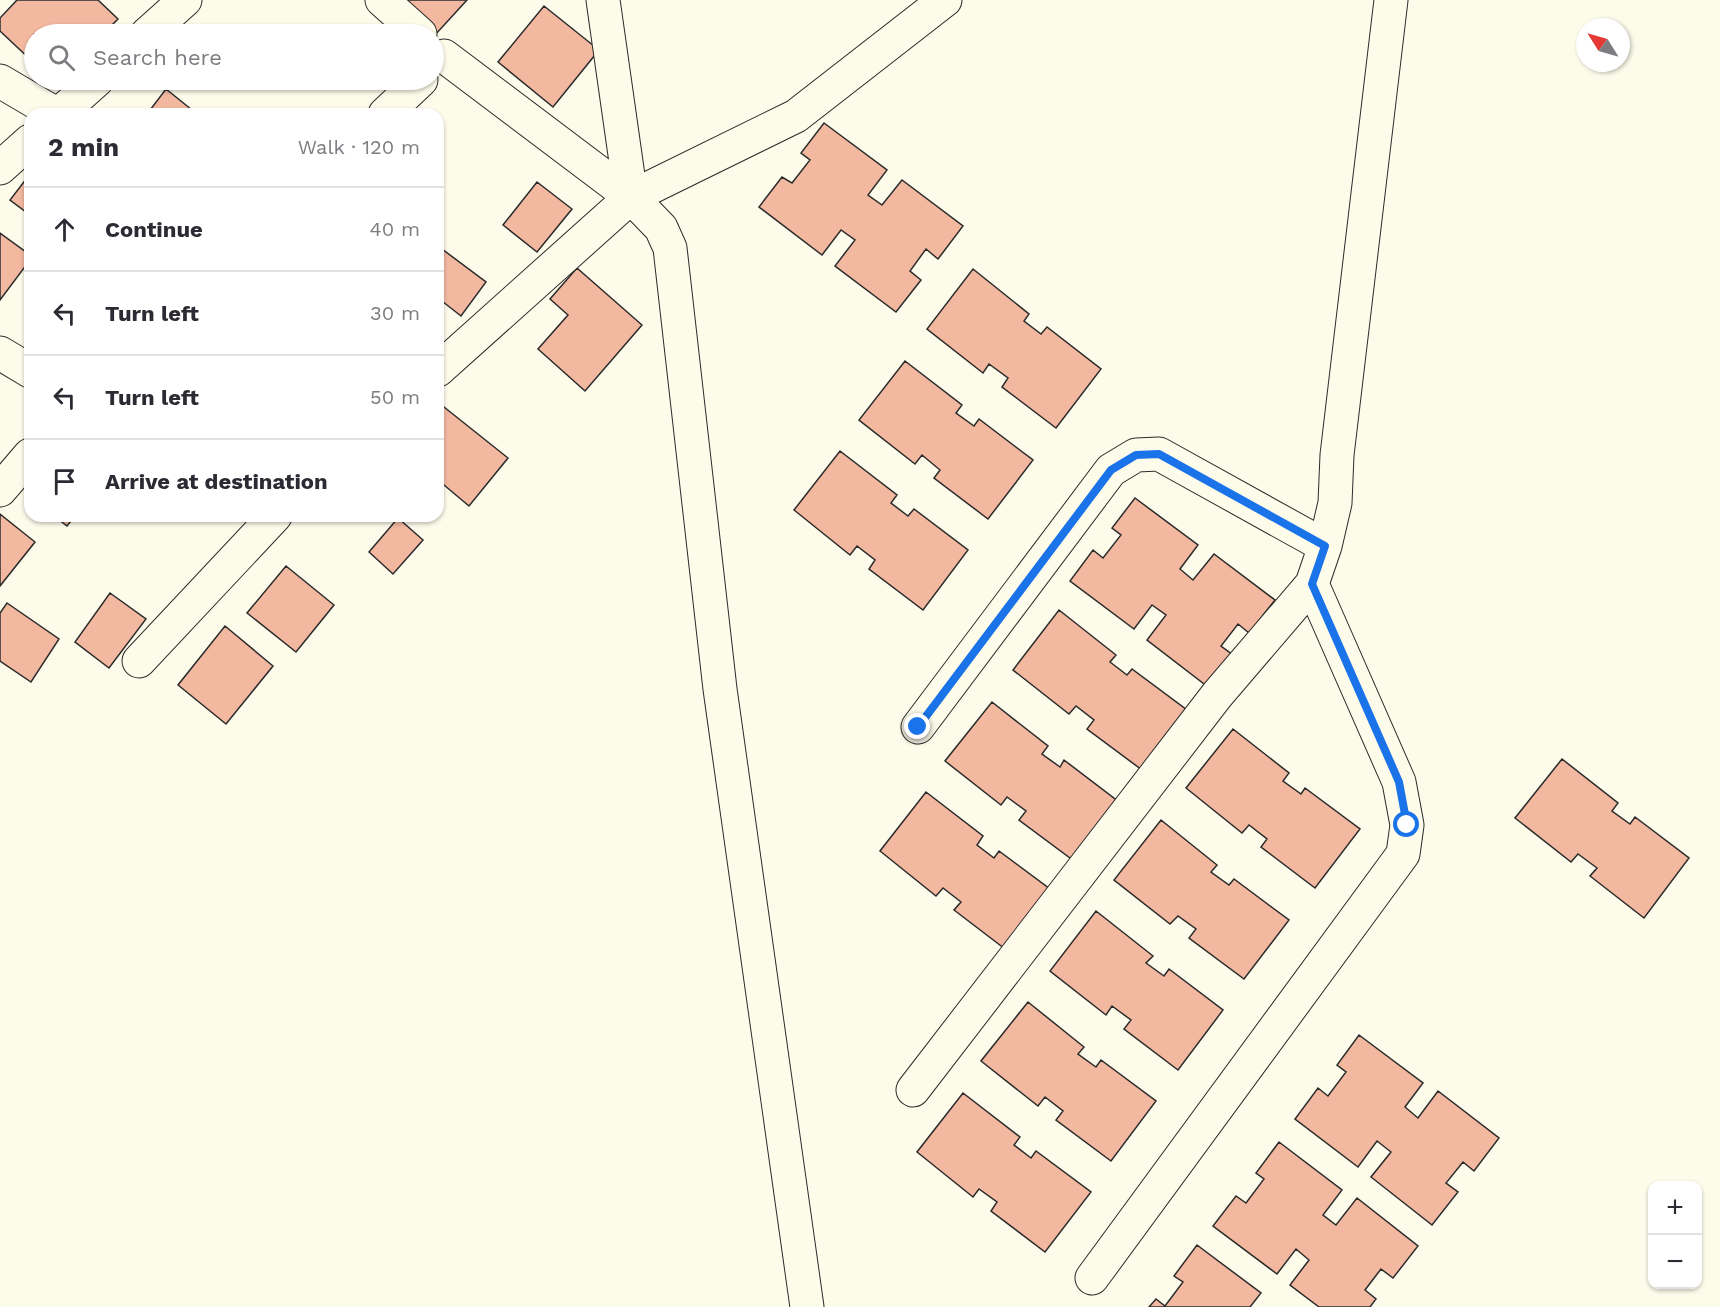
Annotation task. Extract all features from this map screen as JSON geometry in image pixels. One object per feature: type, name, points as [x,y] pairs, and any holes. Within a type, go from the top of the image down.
[{"type":"street","points":[[158,24],[185,0]]},
{"type":"street","points":[[382,0],[409,24]]},
{"type":"street","points":[[603,0],[631,197]]},
{"type":"street","points":[[444,356],[631,197],[796,116],[945,0]]},
{"type":"street","points":[[913,1090],[1217,695],[1312,584],[1325,546],[1335,503],[1337,455],[1391,0]]},
{"type":"street","points":[[444,62],[631,197],[661,228],[670,248],[720,690],[807,1307]]},
{"type":"street","points":[[0,81],[47,108]]},
{"type":"street","points":[[65,108],[86,90]]},
{"type":"street","points":[[391,108],[410,90]]},
{"type":"street","points":[[0,168],[24,146]]},
{"type":"street","points":[[0,354],[24,368]]},
{"type":"street","points":[[918,727],[1111,470],[1136,455],[1159,454],[1325,546]]},
{"type":"street","points":[[0,490],[24,462]]},
{"type":"street","points":[[139,660],[261,522]]},
{"type":"street","points":[[1092,1278],[1403,854],[1407,825],[1399,782],[1312,584]]},
{"type":"building","points":[[17,0],[98,0],[118,19],[113,24],[24,24],[24,54],[0,31],[0,18]]},
{"type":"building","points":[[398,0],[467,0],[444,25],[423,24]]},
{"type":"building","points":[[544,6],[599,50],[553,107],[498,62]]},
{"type":"building","points":[[167,90],[190,108],[152,108]]},
{"type":"building","points":[[824,123],[887,170],[868,195],[882,205],[902,180],[963,226],[938,259],[926,249],[910,271],[921,280],[896,312],[835,266],[855,240],[841,230],[822,255],[759,207],[782,177],[792,183],[810,160],[801,153]]},
{"type":"building","points":[[24,182],[24,210],[10,200]]},
{"type":"building","points":[[537,182],[572,209],[537,252],[503,225]]},
{"type":"building","points":[[0,233],[24,251],[24,268],[0,300]]},
{"type":"building","points":[[444,250],[486,282],[461,316],[444,303]]},
{"type":"building","points":[[577,268],[642,325],[585,391],[538,349],[568,315],[550,299]]},
{"type":"building","points":[[973,269],[1029,314],[1024,321],[1041,334],[1047,327],[1101,369],[1056,428],[1002,387],[1008,378],[989,364],[983,373],[927,329]]},
{"type":"building","points":[[905,361],[962,405],[956,413],[974,426],[979,419],[1033,460],[988,519],[934,478],[940,470],[922,455],[915,464],[859,420]]},
{"type":"building","points":[[444,407],[508,458],[469,506],[444,485]]},
{"type":"building","points":[[840,451],[897,495],[891,503],[908,516],[914,509],[968,550],[923,610],[869,569],[875,560],[857,546],[850,555],[794,510]]},
{"type":"building","points":[[1135,498],[1198,545],[1180,569],[1193,580],[1214,554],[1275,600],[1249,633],[1238,624],[1221,646],[1233,655],[1208,687],[1147,640],[1166,615],[1152,605],[1134,629],[1070,581],[1093,550],[1103,558],[1121,535],[1112,528]]},
{"type":"building","points":[[0,514],[35,542],[0,586]]},
{"type":"building","points":[[395,522],[403,522],[423,540],[393,574],[369,552]]},
{"type":"building","points":[[286,566],[334,605],[296,652],[247,613]]},
{"type":"building","points":[[110,593],[146,619],[109,668],[75,642]]},
{"type":"building","points":[[7,603],[59,639],[31,682],[0,661],[0,613]]},
{"type":"building","points":[[1059,610],[1116,655],[1110,662],[1127,675],[1132,669],[1187,710],[1142,770],[1087,729],[1094,720],[1076,706],[1069,714],[1013,670]]},
{"type":"building","points":[[225,626],[273,666],[226,724],[178,685]]},
{"type":"building","points":[[992,702],[1048,746],[1042,754],[1060,767],[1064,760],[1119,802],[1074,861],[1019,820],[1026,811],[1007,797],[1001,805],[945,761]]},
{"type":"building","points":[[1233,729],[1289,773],[1283,781],[1301,794],[1305,788],[1360,829],[1315,888],[1261,847],[1267,839],[1249,825],[1242,833],[1186,788]]},
{"type":"building","points":[[1562,759],[1618,803],[1612,811],[1630,824],[1635,817],[1689,858],[1644,918],[1590,876],[1597,868],[1578,854],[1571,862],[1515,818]]},
{"type":"building","points":[[926,792],[983,836],[977,845],[994,858],[999,851],[1054,892],[1009,952],[954,910],[961,902],[943,888],[936,896],[880,851]]},
{"type":"building","points":[[1161,820],[1217,865],[1211,872],[1229,885],[1234,879],[1289,920],[1244,979],[1189,938],[1196,929],[1178,916],[1170,924],[1114,880]]},
{"type":"building","points":[[1096,911],[1153,956],[1146,963],[1164,976],[1169,969],[1223,1010],[1178,1070],[1124,1029],[1131,1020],[1112,1006],[1106,1015],[1050,971]]},
{"type":"building","points":[[1028,1002],[1084,1047],[1078,1054],[1096,1067],[1101,1060],[1156,1101],[1111,1161],[1056,1120],[1063,1111],[1045,1097],[1038,1106],[981,1061]]},
{"type":"building","points":[[1359,1035],[1423,1083],[1405,1107],[1418,1118],[1438,1091],[1499,1138],[1474,1171],[1463,1162],[1446,1183],[1458,1192],[1432,1225],[1371,1177],[1391,1152],[1377,1141],[1358,1167],[1295,1119],[1318,1088],[1328,1096],[1346,1072],[1337,1065]]},
{"type":"building","points":[[963,1093],[1020,1137],[1014,1145],[1031,1158],[1036,1151],[1091,1192],[1045,1252],[991,1211],[997,1202],[979,1189],[973,1197],[917,1152]]},
{"type":"building","points":[[1279,1142],[1342,1190],[1323,1215],[1336,1225],[1357,1198],[1418,1246],[1393,1278],[1381,1269],[1365,1290],[1376,1299],[1370,1307],[1319,1307],[1290,1285],[1309,1260],[1296,1249],[1277,1274],[1213,1226],[1236,1196],[1246,1203],[1264,1179],[1256,1173]]},
{"type":"building","points":[[1197,1245],[1261,1293],[1250,1307],[1149,1307],[1156,1299],[1165,1306],[1183,1282],[1174,1276]]},
{"type":"route","points":[[918,727],[1111,470],[1136,455],[1159,454],[1325,546],[1312,584],[1399,782],[1407,825]]}]
